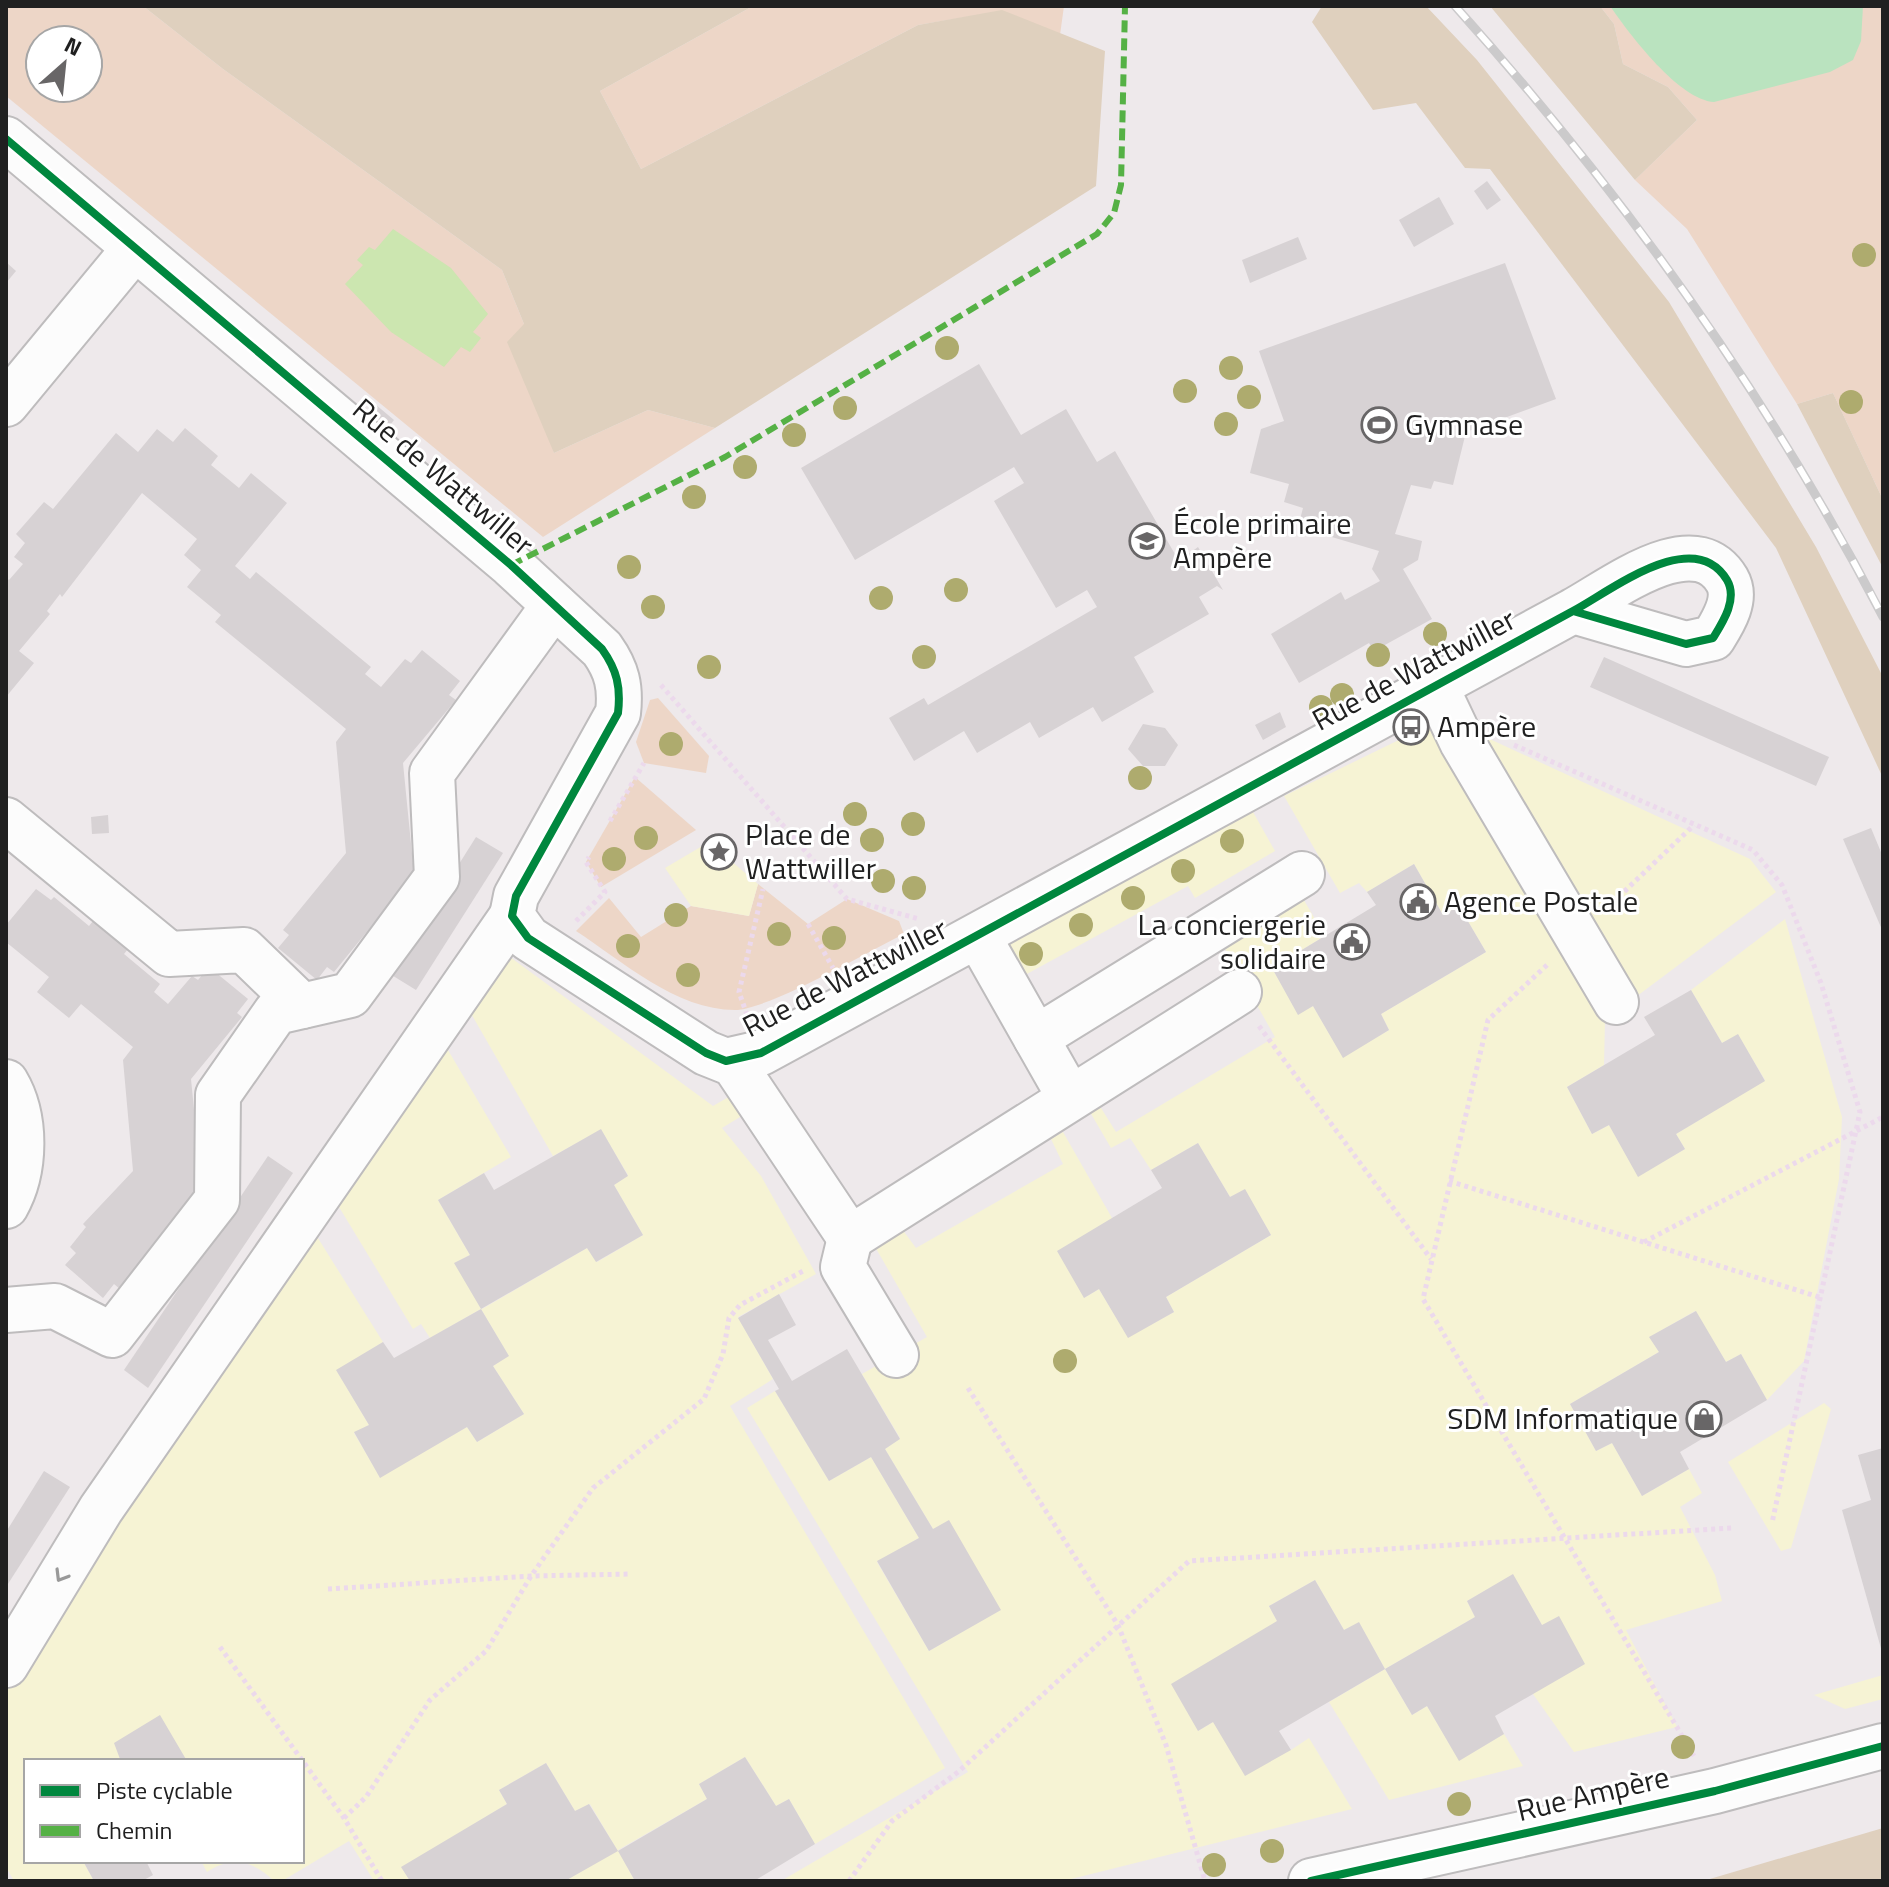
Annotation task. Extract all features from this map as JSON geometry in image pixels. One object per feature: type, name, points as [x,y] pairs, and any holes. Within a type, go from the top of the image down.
[{"type":"street","name":"Rue de Wattwiller","points":[[6,139],[554,605],[602,649],[613,664],[620,689]]},
{"type":"street","points":[[6,404],[135,248]]},
{"type":"street","points":[[6,1310],[55,1306],[112,1335],[217,1200],[218,1095],[276,1012],[350,995],[437,877],[432,773],[554,605]]},
{"type":"street","name":"Rue de Wattwiller","points":[[512,916],[528,938],[706,1053],[746,1057],[978,936],[1573,611]]},
{"type":"street","points":[[1435,685],[1462,742],[1616,1002]]},
{"type":"street","points":[[6,1665],[101,1509],[512,916],[516,896],[618,713],[620,689]]},
{"type":"street","points":[[6,820],[169,954],[244,950],[302,1006]]},
{"type":"street","points":[[1036,1038],[1302,874]]},
{"type":"street","points":[[978,936],[1070,1098]]},
{"type":"street","points":[[847,1252],[1070,1098],[1239,992]]},
{"type":"street","points":[[746,1057],[847,1252],[896,1355]]},
{"type":"street","points":[[6,1082],[12,1092],[23,1146],[13,1194],[6,1206]]},
{"type":"street","name":"Rue Ampère","points":[[1311,1881],[1715,1791],[1883,1746]]},
{"type":"path","points":[[620,689],[662,685],[847,899],[978,936]]},
{"type":"path","points":[[1504,741],[1753,850],[1782,885],[1821,983],[1860,1112],[1772,1523]]},
{"type":"path","points":[[607,826],[644,763]]},
{"type":"path","points":[[1694,825],[1488,1020],[1423,1299],[1562,1538],[1715,1791]]},
{"type":"path","points":[[593,850],[586,862],[601,887]]},
{"type":"path","points":[[746,1057],[739,992],[763,889]]},
{"type":"path","points":[[1239,992],[1273,1049],[1432,1260]]},
{"type":"path","points":[[1644,1243],[1883,1117]]},
{"type":"path","points":[[1449,1181],[1822,1298]]},
{"type":"path","points":[[344,1818],[366,1797],[430,1700],[486,1651],[531,1576],[593,1488],[704,1399],[723,1354],[729,1318],[740,1305],[816,1264],[847,1252]]},
{"type":"path","points":[[968,1388],[1118,1625],[1166,1745],[1205,1881]]},
{"type":"path","points":[[849,1881],[892,1821],[958,1772],[1189,1561],[1732,1528]]},
{"type":"path","points":[[328,1589],[531,1576],[631,1574]]},
{"type":"path","points":[[220,1647],[301,1759]]},
{"type":"path","points":[[304,1763],[344,1818],[382,1881]]},
{"type":"shaded area","points":[[6,6],[143,6],[223,69],[502,270],[524,324],[554,453],[648,410],[715,428],[543,537],[6,96]]},
{"type":"shaded area","points":[[143,6],[753,6],[600,91],[641,169],[918,25],[1002,10],[1105,51],[1096,186],[715,428],[648,410],[554,453],[507,342],[524,324],[502,270],[223,69]]},
{"type":"shaded area","points":[[753,6],[1064,6],[1060,35],[1002,11],[918,25],[641,169],[600,91]]},
{"type":"shaded area","points":[[1322,6],[1426,6],[1477,60],[1669,302],[1816,547],[1883,677],[1883,778],[1776,548],[1490,169],[1465,168],[1416,103],[1373,110],[1312,22]]},
{"type":"shaded area","points":[[1490,6],[1600,6],[1614,24],[1623,64],[1668,87],[1697,120],[1635,180]]},
{"type":"shaded area","points":[[1600,6],[1883,6],[1883,500],[1833,393],[1797,404],[1687,229],[1635,180],[1697,120],[1668,87],[1623,64],[1614,24]]},
{"type":"shaded area","points":[[1610,6],[1863,6],[1861,41],[1853,60],[1830,72],[1714,102],[1700,98],[1671,78],[1642,49]]},
{"type":"shaded area","points":[[393,229],[451,268],[488,314],[473,332],[481,338],[470,352],[461,347],[444,367],[391,332],[345,284],[363,265],[357,260],[369,247],[375,250]]},
{"type":"shaded area","points":[[1833,393],[1883,500],[1883,568],[1797,404]]},
{"type":"shaded area","points":[[658,698],[709,756],[706,773],[644,763],[636,742],[650,700]]},
{"type":"shaded area","points":[[1444,718],[1750,859],[1776,892],[1605,1020],[1604,1065],[1567,1087],[1592,1134],[1609,1125],[1638,1176],[1685,1149],[1676,1134],[1765,1080],[1738,1035],[1722,1043],[1691,990],[1785,919],[1842,1117],[1839,1179],[1804,1361],[1767,1400],[1741,1354],[1726,1362],[1695,1311],[1650,1337],[1659,1352],[1570,1404],[1596,1451],[1612,1443],[1642,1496],[1689,1469],[1702,1493],[1680,1507],[1715,1575],[1722,1601],[1626,1630],[1677,1727],[1574,1752],[1533,1694],[1542,1625],[1513,1575],[1467,1601],[1475,1617],[1385,1669],[1359,1623],[1344,1630],[1315,1580],[1269,1606],[1277,1621],[1198,1731],[1213,1722],[1291,1750],[1309,1738],[1352,1809],[1063,1881],[781,1881],[968,1772],[747,1408],[775,1391],[829,1481],[871,1457],[919,1538],[877,1562],[929,1651],[1000,1610],[933,1529],[885,1449],[900,1438],[862,1374],[927,1337],[874,1245],[902,1229],[916,1248],[1063,1164],[1051,1139],[1063,1132],[1112,1218],[1084,1298],[1099,1289],[1128,1337],[1174,1312],[1166,1297],[1271,1235],[1245,1190],[1230,1197],[1198,1143],[1151,1170],[1130,1138],[1111,1148],[1090,1112],[1101,1108],[1116,1132],[1275,1037],[1216,933],[1295,885],[1325,936],[1272,968],[1298,1014],[1313,1006],[1343,1057],[1389,1030],[1381,1014],[1486,952],[1459,906],[1443,915],[1414,864],[1367,892],[1359,883],[1340,893],[1284,796]]},
{"type":"shaded area","points":[[635,777],[696,830],[601,887],[586,862]]},
{"type":"shaded area","points":[[1253,812],[1275,851],[1195,898],[1188,886],[1025,975],[995,950]]},
{"type":"shaded area","points":[[709,842],[758,884],[749,916],[691,906],[665,868]]},
{"type":"shaded area","points":[[758,884],[808,924],[847,899],[899,921],[904,934],[794,990],[735,1010],[713,1008],[671,993],[576,931],[609,898],[641,937],[691,906],[749,916]]},
{"type":"shaded area","points":[[506,954],[713,1106],[732,1095],[745,1114],[722,1128],[761,1176],[816,1274],[738,1317],[773,1379],[730,1406],[945,1768],[815,1844],[789,1799],[776,1806],[745,1757],[699,1784],[707,1799],[618,1850],[635,1881],[565,1881],[617,1850],[590,1804],[575,1811],[546,1763],[499,1790],[507,1804],[402,1868],[410,1881],[374,1881],[349,1841],[282,1881],[274,1881],[258,1869],[242,1863],[304,1863],[304,1759],[24,1759],[24,1863],[84,1863],[94,1881],[14,1881],[6,1867],[6,1683],[316,1235],[383,1342],[337,1371],[369,1425],[354,1433],[380,1477],[467,1427],[477,1442],[524,1414],[493,1366],[508,1355],[481,1309],[430,1338],[421,1324],[413,1329],[336,1202],[445,1045],[511,1157],[438,1200],[470,1255],[455,1263],[482,1309],[587,1248],[597,1262],[643,1235],[614,1185],[628,1175],[601,1130],[553,1156],[469,1010]]},
{"type":"shaded area","points":[[1824,1403],[1831,1409],[1791,1548],[1781,1551],[1728,1462]]},
{"type":"shaded area","points":[[1385,1669],[1412,1715],[1427,1706],[1459,1760],[1504,1734],[1523,1766],[1389,1800],[1329,1702]]},
{"type":"shaded area","points":[[1883,1675],[1883,1699],[1845,1709],[1814,1695]]},
{"type":"shaded area","points":[[1883,1828],[1883,1881],[1703,1881]]},
{"type":"shaded area","points":[[202,1863],[225,1863],[216,1867],[207,1872]]},
{"type":"building","points":[[1487,181],[1501,200],[1487,210],[1474,191]]},
{"type":"building","points":[[1439,197],[1454,224],[1414,247],[1399,220]]},
{"type":"building","points":[[1298,237],[1307,259],[1250,283],[1242,260]]},
{"type":"building","points":[[6,262],[16,271],[6,283]]},
{"type":"building","name":"Gymnase","points":[[1505,263],[1556,399],[1466,432],[1453,485],[1434,481],[1431,489],[1411,485],[1395,534],[1422,541],[1418,560],[1403,569],[1432,619],[1374,651],[1369,643],[1299,683],[1271,634],[1341,592],[1345,600],[1380,581],[1372,569],[1379,551],[1298,527],[1303,508],[1284,502],[1289,484],[1250,473],[1261,429],[1284,421],[1259,351]]},
{"type":"building","points":[[979,364],[1021,435],[1066,409],[1097,462],[1115,451],[1179,561],[1198,547],[1223,590],[1217,586],[1199,597],[1209,614],[1134,657],[1154,692],[1102,722],[1093,707],[1039,738],[1030,722],[977,753],[964,731],[914,761],[889,718],[924,698],[928,705],[1097,607],[1087,590],[1056,608],[994,501],[1024,483],[1014,467],[855,560],[801,468]]},
{"type":"building","points":[[375,404],[394,420],[388,428],[369,411]]},
{"type":"building","points":[[185,428],[218,456],[211,465],[239,488],[251,473],[287,503],[235,566],[250,579],[256,572],[371,667],[365,674],[381,687],[405,659],[411,663],[422,650],[460,681],[449,695],[456,700],[403,763],[414,874],[334,972],[327,967],[317,980],[278,948],[289,935],[283,930],[346,853],[336,742],[346,729],[215,622],[221,615],[187,587],[201,570],[184,555],[197,539],[142,493],[62,597],[60,594],[47,611],[50,614],[19,651],[34,663],[6,697],[6,578],[9,580],[23,564],[14,557],[25,543],[16,534],[44,502],[53,509],[116,433],[138,452],[157,429],[173,442]]},
{"type":"building","points":[[1604,657],[1829,757],[1816,786],[1590,687]]},
{"type":"building","points":[[1280,712],[1286,727],[1263,740],[1255,725]]},
{"type":"building","points":[[1143,724],[1165,728],[1178,745],[1165,766],[1143,766],[1128,749]]},
{"type":"building","points":[[108,815],[109,833],[92,834],[91,817]]},
{"type":"building","points":[[1871,828],[1883,857],[1883,932],[1843,839]]},
{"type":"building","points":[[476,837],[503,853],[416,990],[390,974]]},
{"type":"building","points":[[1414,864],[1443,915],[1459,906],[1486,952],[1381,1014],[1389,1030],[1343,1058],[1313,1006],[1298,1015],[1272,968],[1376,905],[1367,892]]},
{"type":"building","points":[[36,889],[51,900],[54,897],[89,926],[101,911],[135,940],[124,954],[160,984],[154,992],[168,1004],[192,976],[198,980],[209,967],[248,999],[237,1013],[242,1017],[191,1079],[202,1190],[120,1289],[114,1284],[103,1298],[65,1265],[76,1253],[70,1247],[86,1227],[83,1224],[133,1171],[123,1060],[133,1047],[81,1004],[69,1018],[37,992],[49,977],[6,942],[6,925]]},
{"type":"building","points":[[1691,990],[1722,1043],[1738,1034],[1765,1081],[1676,1134],[1685,1149],[1638,1177],[1609,1125],[1592,1134],[1567,1087],[1655,1035],[1644,1017]]},
{"type":"building","points":[[601,1129],[628,1176],[614,1185],[643,1235],[596,1262],[587,1248],[481,1309],[454,1263],[470,1255],[438,1200],[484,1173],[494,1190]]},
{"type":"building","points":[[1198,1143],[1230,1197],[1245,1189],[1271,1235],[1166,1297],[1174,1312],[1128,1338],[1099,1289],[1084,1298],[1057,1251],[1162,1188],[1151,1170]]},
{"type":"building","points":[[268,1156],[293,1173],[148,1388],[124,1370]]},
{"type":"building","points":[[779,1294],[796,1325],[768,1340],[792,1381],[847,1349],[900,1439],[885,1449],[933,1529],[949,1520],[1001,1610],[929,1651],[877,1561],[919,1538],[871,1457],[829,1481],[775,1391],[779,1389],[738,1318]]},
{"type":"building","points":[[481,1309],[509,1356],[493,1366],[524,1414],[477,1442],[467,1427],[380,1478],[354,1432],[369,1425],[336,1370],[383,1342],[394,1358]]},
{"type":"building","points":[[1696,1311],[1726,1362],[1741,1354],[1767,1400],[1680,1452],[1689,1469],[1642,1496],[1612,1443],[1596,1451],[1570,1404],[1659,1352],[1649,1337]]},
{"type":"building","points":[[1883,1448],[1882,1652],[1842,1510],[1871,1500],[1858,1455]]},
{"type":"building","points":[[44,1471],[70,1487],[6,1587],[6,1532]]},
{"type":"building","points":[[1513,1574],[1542,1625],[1559,1616],[1585,1664],[1495,1716],[1504,1734],[1459,1761],[1427,1706],[1412,1715],[1385,1669],[1475,1617],[1467,1601]]},
{"type":"building","points":[[1315,1580],[1344,1630],[1359,1622],[1385,1669],[1279,1731],[1291,1750],[1245,1776],[1213,1722],[1198,1731],[1171,1684],[1277,1621],[1269,1606]]},
{"type":"building","points":[[160,1715],[186,1759],[120,1759],[114,1743]]},
{"type":"building","points":[[745,1757],[776,1806],[789,1799],[815,1844],[754,1881],[635,1881],[618,1851],[707,1799],[699,1784]]},
{"type":"building","points":[[546,1763],[575,1811],[589,1804],[618,1851],[565,1881],[410,1881],[401,1867],[507,1804],[499,1790]]},
{"type":"building","points":[[84,1863],[147,1863],[153,1875],[142,1881],[94,1881]]},
{"type":"railway","points":[[1455,6],[1576,149],[1688,298],[1791,454],[1883,617]]},
{"type":"marked path","points":[[511,565],[725,457],[1097,234],[1114,213],[1121,185],[1125,6]]},
{"type":"cycle path","points":[[6,139],[511,565],[602,649],[617,679],[618,713],[516,896],[512,916],[528,938],[706,1053],[726,1061],[761,1053],[1573,611],[1686,644],[1713,638],[1728,610],[1730,587],[1713,565],[1694,559],[1674,560],[1630,577],[1573,611]]},
{"type":"cycle path","points":[[1311,1881],[1715,1791],[1883,1746]]},
{"type":"place","name":"Gymnase","points":[[1379,425]]},
{"type":"place","name":"École primaire Ampère","points":[[1147,541]]},
{"type":"place","name":"Ampère","points":[[1411,727]]},
{"type":"place","name":"Place de Wattwiller","points":[[719,852]]},
{"type":"place","name":"Agence Postale","points":[[1418,902]]},
{"type":"place","name":"La conciergerie solidaire","points":[[1352,942]]},
{"type":"place","name":"SDM Informatique","points":[[1704,1419]]}]
